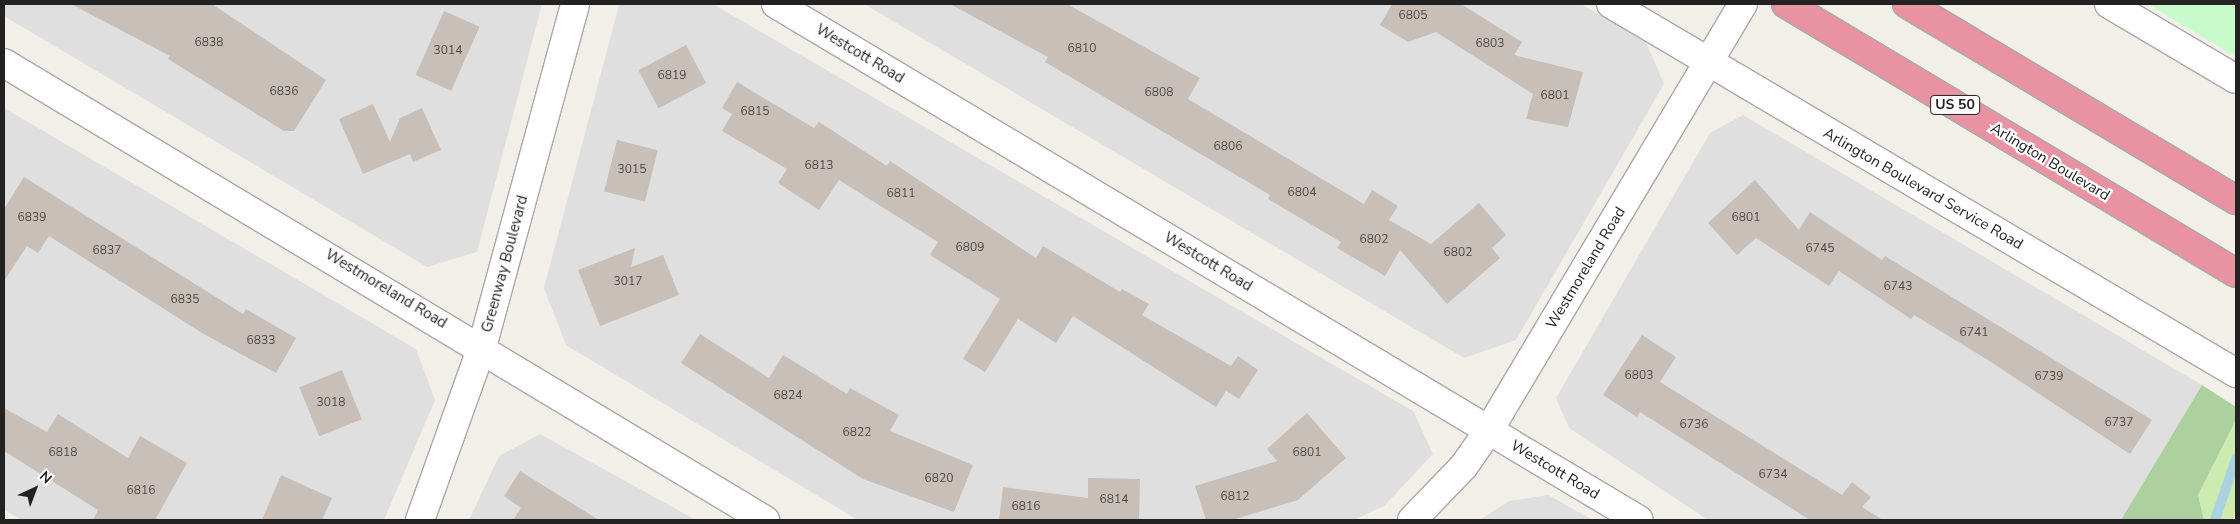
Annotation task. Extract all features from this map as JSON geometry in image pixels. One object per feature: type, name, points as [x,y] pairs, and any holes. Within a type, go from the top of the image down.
[{"type":"highway","name":"Arlington Boulevard","points":[[1786,4],[2236,273]]},
{"type":"highway","points":[[1907,4],[2236,200]]},
{"type":"street","name":"Greenway Boulevard","points":[[420,520],[482,348],[575,4]]},
{"type":"street","name":"Westcott Road","points":[[776,4],[1639,520]]},
{"type":"street","name":"Arlington Boulevard Service Road","points":[[1611,4],[2236,373]]},
{"type":"street","name":"Westmoreland Road","points":[[1412,520],[1464,466],[1489,430],[1710,63],[1743,4]]},
{"type":"street","points":[[2109,4],[2236,79]]},
{"type":"street","name":"Westmoreland Road","points":[[4,63],[482,348],[765,520]]},
{"type":"shaded area","points":[[4,4],[542,4],[477,252],[427,267],[4,16]]},
{"type":"shaded area","points":[[713,4],[1413,411],[1433,454],[1384,506],[1354,520],[858,520],[566,345],[544,288],[619,5]]},
{"type":"shaded area","points":[[864,4],[1581,4],[1646,42],[1664,84],[1516,340],[1464,358]]},
{"type":"shaded area","points":[[4,108],[416,349],[435,400],[384,520],[22,520],[4,510]]},
{"type":"shaded area","points":[[1743,115],[2202,385],[2121,520],[1708,520],[1569,428],[1556,398],[1710,133]]},
{"type":"shaded area","points":[[540,434],[696,520],[469,520],[499,456]]},
{"type":"shaded area","points":[[1548,495],[1593,520],[1480,520],[1509,501]]},
{"type":"green space","points":[[2148,4],[2236,4],[2236,57]]},
{"type":"green space","points":[[2202,385],[2236,407],[2236,420],[2198,495],[2204,520],[2121,520]]},
{"type":"green space","points":[[2236,420],[2236,512],[2232,520],[2204,520],[2198,495]]},
{"type":"building","points":[[71,4],[212,4],[326,80],[294,131],[284,131],[168,59],[170,56]]},
{"type":"building","points":[[950,4],[1067,4],[1200,78],[1188,99],[1364,204],[1372,190],[1398,206],[1389,220],[1431,244],[1479,203],[1506,235],[1492,248],[1500,258],[1447,304],[1400,250],[1385,276],[1337,248],[1341,242],[1268,199],[1270,195],[1045,62],[1048,57]]},
{"type":"building","points":[[1392,4],[1461,4],[1522,42],[1514,55],[1583,72],[1568,127],[1526,119],[1533,94],[1436,32],[1408,42],[1380,25]]},
{"type":"building","points":[[444,11],[480,27],[451,91],[416,75]]},
{"type":"building","points":[[686,45],[706,83],[659,108],[638,70]]},
{"type":"building","points":[[737,82],[814,128],[819,122],[887,166],[890,161],[1036,258],[1043,246],[1120,292],[1122,289],[1149,304],[1142,315],[1231,366],[1238,356],[1258,370],[1239,399],[1226,391],[1216,407],[1073,316],[1056,343],[1018,319],[985,372],[963,359],[1000,299],[930,255],[938,242],[839,180],[819,210],[778,183],[787,169],[722,131],[732,114],[722,108]]},
{"type":"building","points":[[373,104],[390,142],[400,118],[422,108],[441,150],[413,162],[410,154],[363,174],[339,119]]},
{"type":"building","points":[[617,140],[658,150],[645,202],[604,191]]},
{"type":"building","points":[[24,177],[243,314],[246,309],[296,338],[276,373],[202,333],[49,236],[38,253],[27,246],[4,281],[4,209]]},
{"type":"building","points":[[1755,180],[1799,230],[1810,212],[1882,260],[1885,256],[2152,420],[2130,454],[1988,360],[1914,315],[1911,319],[1839,271],[1829,286],[1756,238],[1737,255],[1708,223]]},
{"type":"building","points":[[635,248],[631,267],[663,255],[679,295],[600,326],[578,270]]},
{"type":"building","points":[[700,334],[769,378],[783,355],[847,394],[850,388],[899,415],[890,431],[973,465],[954,512],[863,479],[681,363]]},
{"type":"building","points":[[1642,335],[1676,357],[1660,382],[1842,495],[1852,482],[1871,497],[1862,507],[1883,520],[1810,520],[1640,412],[1637,417],[1603,395]]},
{"type":"building","points":[[342,370],[362,419],[319,436],[299,387]]},
{"type":"building","points":[[4,408],[47,432],[58,414],[128,458],[140,436],[187,463],[155,520],[93,520],[98,510],[4,451]]},
{"type":"building","points":[[1307,413],[1346,458],[1298,500],[1232,520],[1206,520],[1195,486],[1277,461],[1267,449]]},
{"type":"building","points":[[520,471],[599,520],[513,520],[521,508],[504,496]]},
{"type":"building","points":[[281,475],[332,498],[322,520],[262,520]]},
{"type":"building","points":[[1088,478],[1140,479],[1139,520],[999,520],[1003,487],[1088,498]]},
{"type":"waterway","points":[[2215,520],[2236,459]]}]
